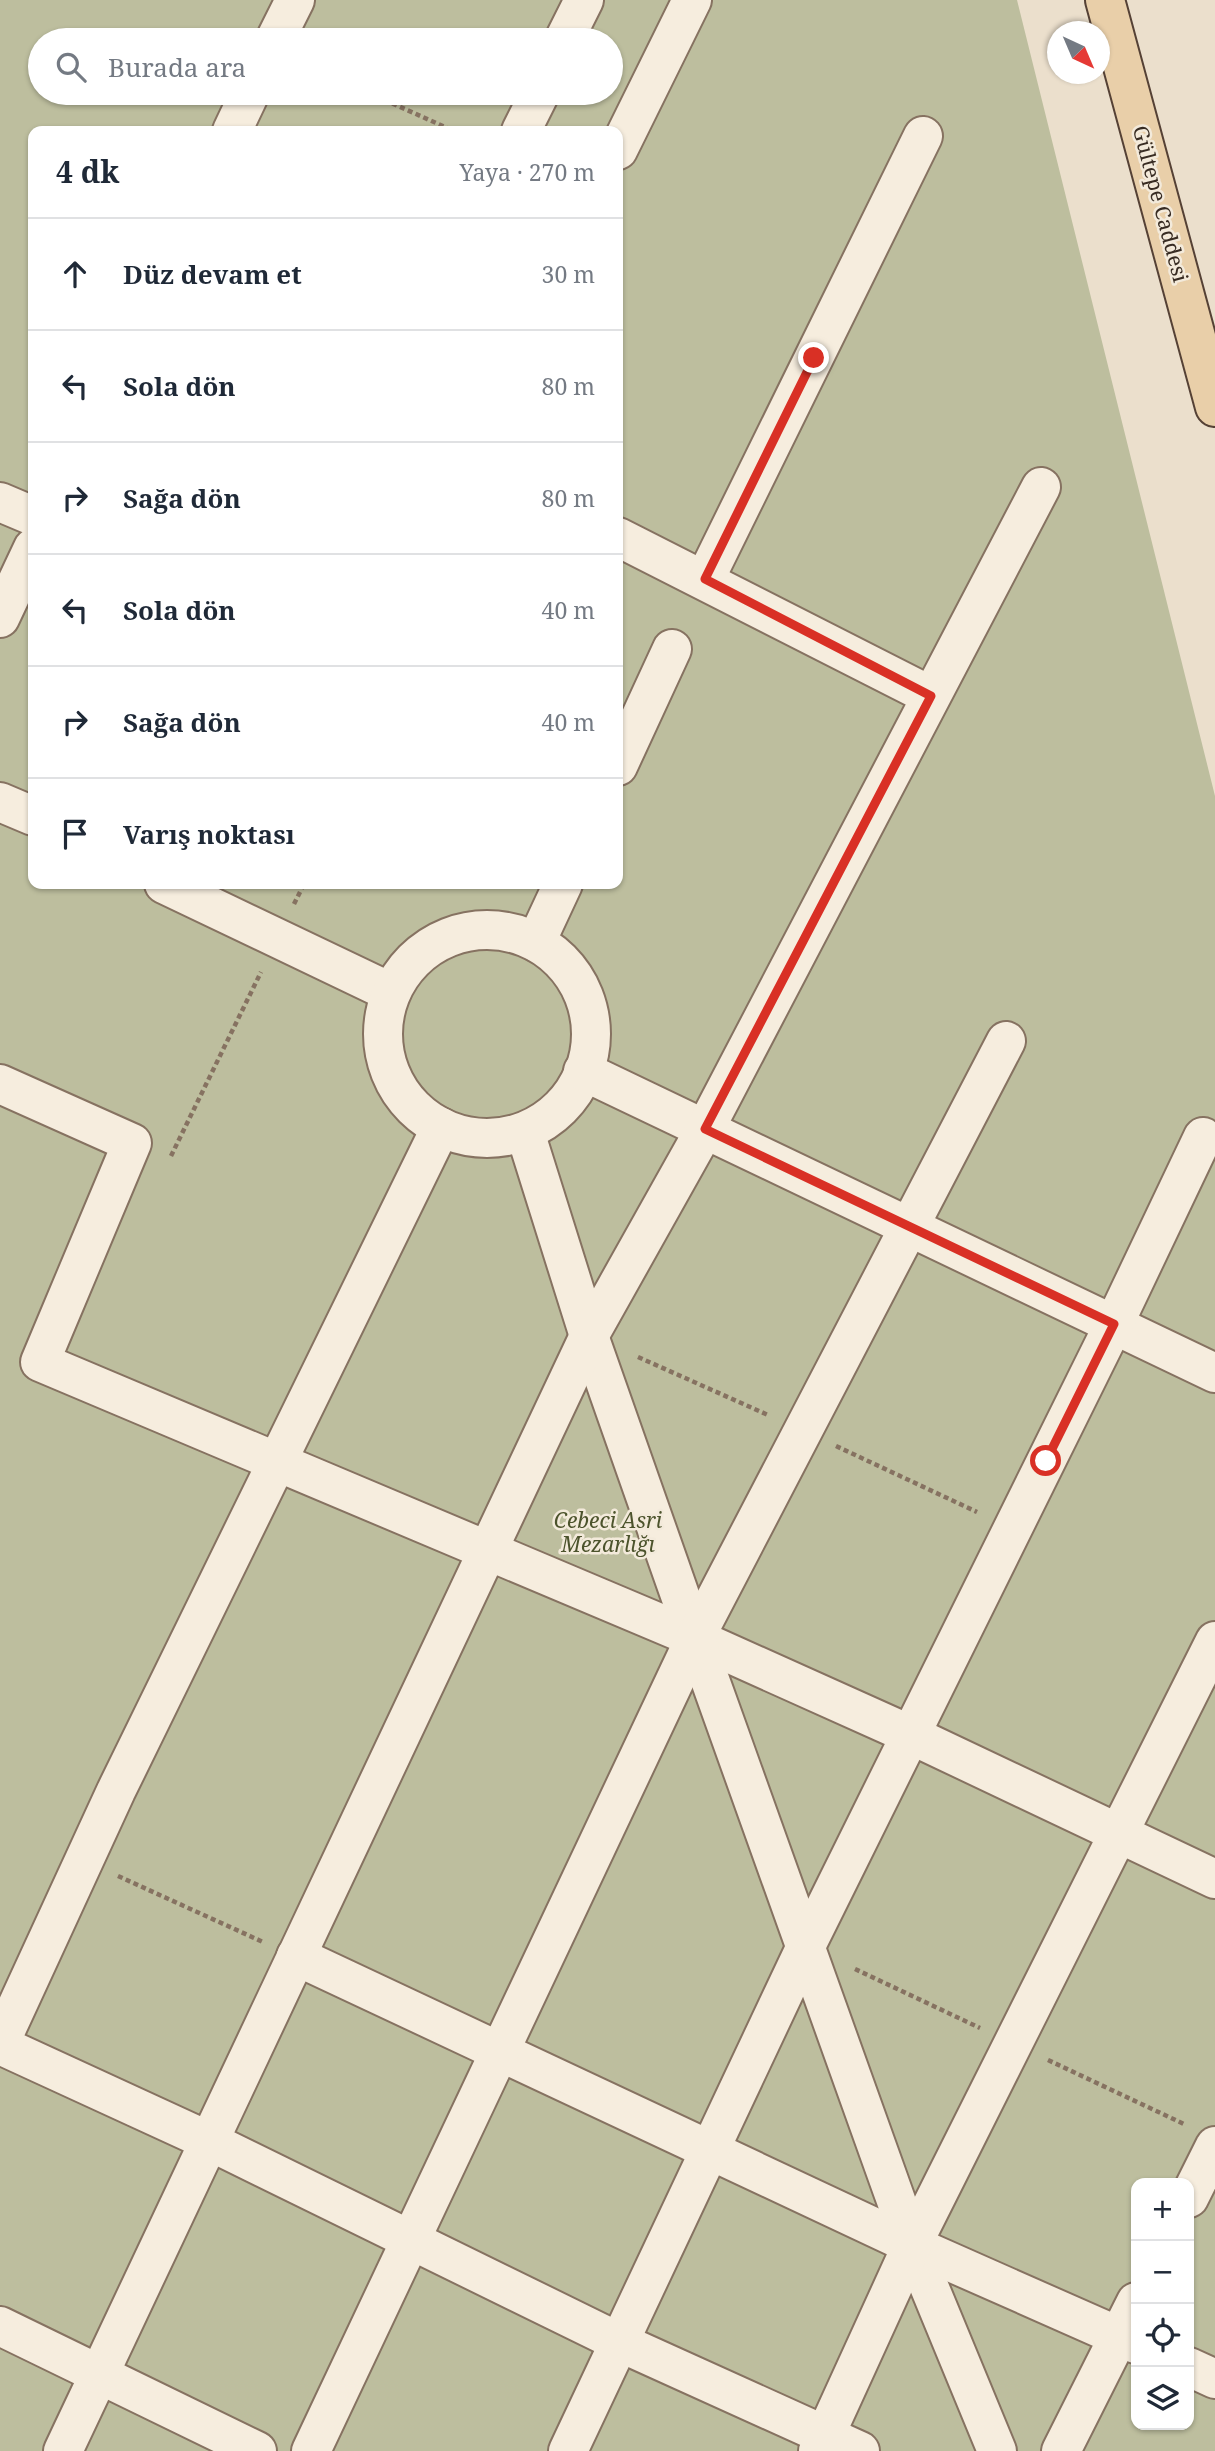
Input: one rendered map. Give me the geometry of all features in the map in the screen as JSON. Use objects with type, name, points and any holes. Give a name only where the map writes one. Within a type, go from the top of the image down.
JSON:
[{"type":"main road","name":"Gültepe Caddesi","points":[[1105,0],[1215,407]]},
{"type":"lane","points":[[281,28],[295,0]]},
{"type":"lane","points":[[571,28],[584,0]]},
{"type":"lane","points":[[623,140],[691,0]]},
{"type":"lane","points":[[234,126],[244,105]]},
{"type":"lane","points":[[524,126],[534,105]]},
{"type":"lane","points":[[705,579],[923,136]]},
{"type":"lane","points":[[63,2451],[589,1336],[705,1129],[1041,487]]},
{"type":"lane","points":[[0,502],[28,514]]},
{"type":"lane","points":[[623,539],[931,696]]},
{"type":"lane","points":[[0,618],[28,559]]},
{"type":"lane","points":[[623,755],[672,649]]},
{"type":"lane","points":[[0,802],[28,815]]},
{"type":"lane","points":[[174,889],[390,992]]},
{"type":"lane","points":[[536,942],[561,889]]},
{"type":"lane","points":[[482,930],[504,930],[536,942],[563,962],[582,990],[591,1023],[589,1056],[577,1088],[555,1114],[525,1132],[491,1139],[456,1135],[424,1119],[400,1094],[385,1062],[382,1027],[390,992],[410,962],[438,942],[482,930]]},
{"type":"lane","points":[[311,2451],[695,1637],[1006,1041]]},
{"type":"lane","points":[[583,1071],[911,1225],[1215,1373]]},
{"type":"lane","points":[[0,1084],[132,1143],[40,1362],[695,1637],[1119,1832],[1215,1880]]},
{"type":"lane","points":[[441,1127],[83,1861],[0,2044],[211,2142],[821,2443],[860,2451]]},
{"type":"lane","points":[[525,1132],[589,1336],[912,2245],[997,2451]]},
{"type":"lane","points":[[568,2451],[806,1946],[1114,1324],[1203,1136]]},
{"type":"lane","points":[[821,2443],[912,2245],[1215,1641]]},
{"type":"lane","points":[[296,1956],[711,2148],[912,2245],[1127,2340]]},
{"type":"lane","points":[[1194,2188],[1215,2146]]},
{"type":"lane","points":[[1061,2451],[1127,2340],[1136,2304]]},
{"type":"lane","points":[[0,2326],[257,2451]]},
{"type":"lane","points":[[1194,2369],[1215,2379]]},
{"type":"path","points":[[396,105],[442,126]]},
{"type":"path","points":[[167,1164],[302,889]]},
{"type":"path","points":[[83,1861],[296,1956]]},
{"type":"green space","name":"Cebeci Asri Mezarlığı","points":[[0,0],[1017,0],[1215,796],[1215,2451],[0,2451]]},
{"type":"route","points":[[814,358],[705,579],[931,696],[705,1129],[1114,1324],[1046,1461]]}]
